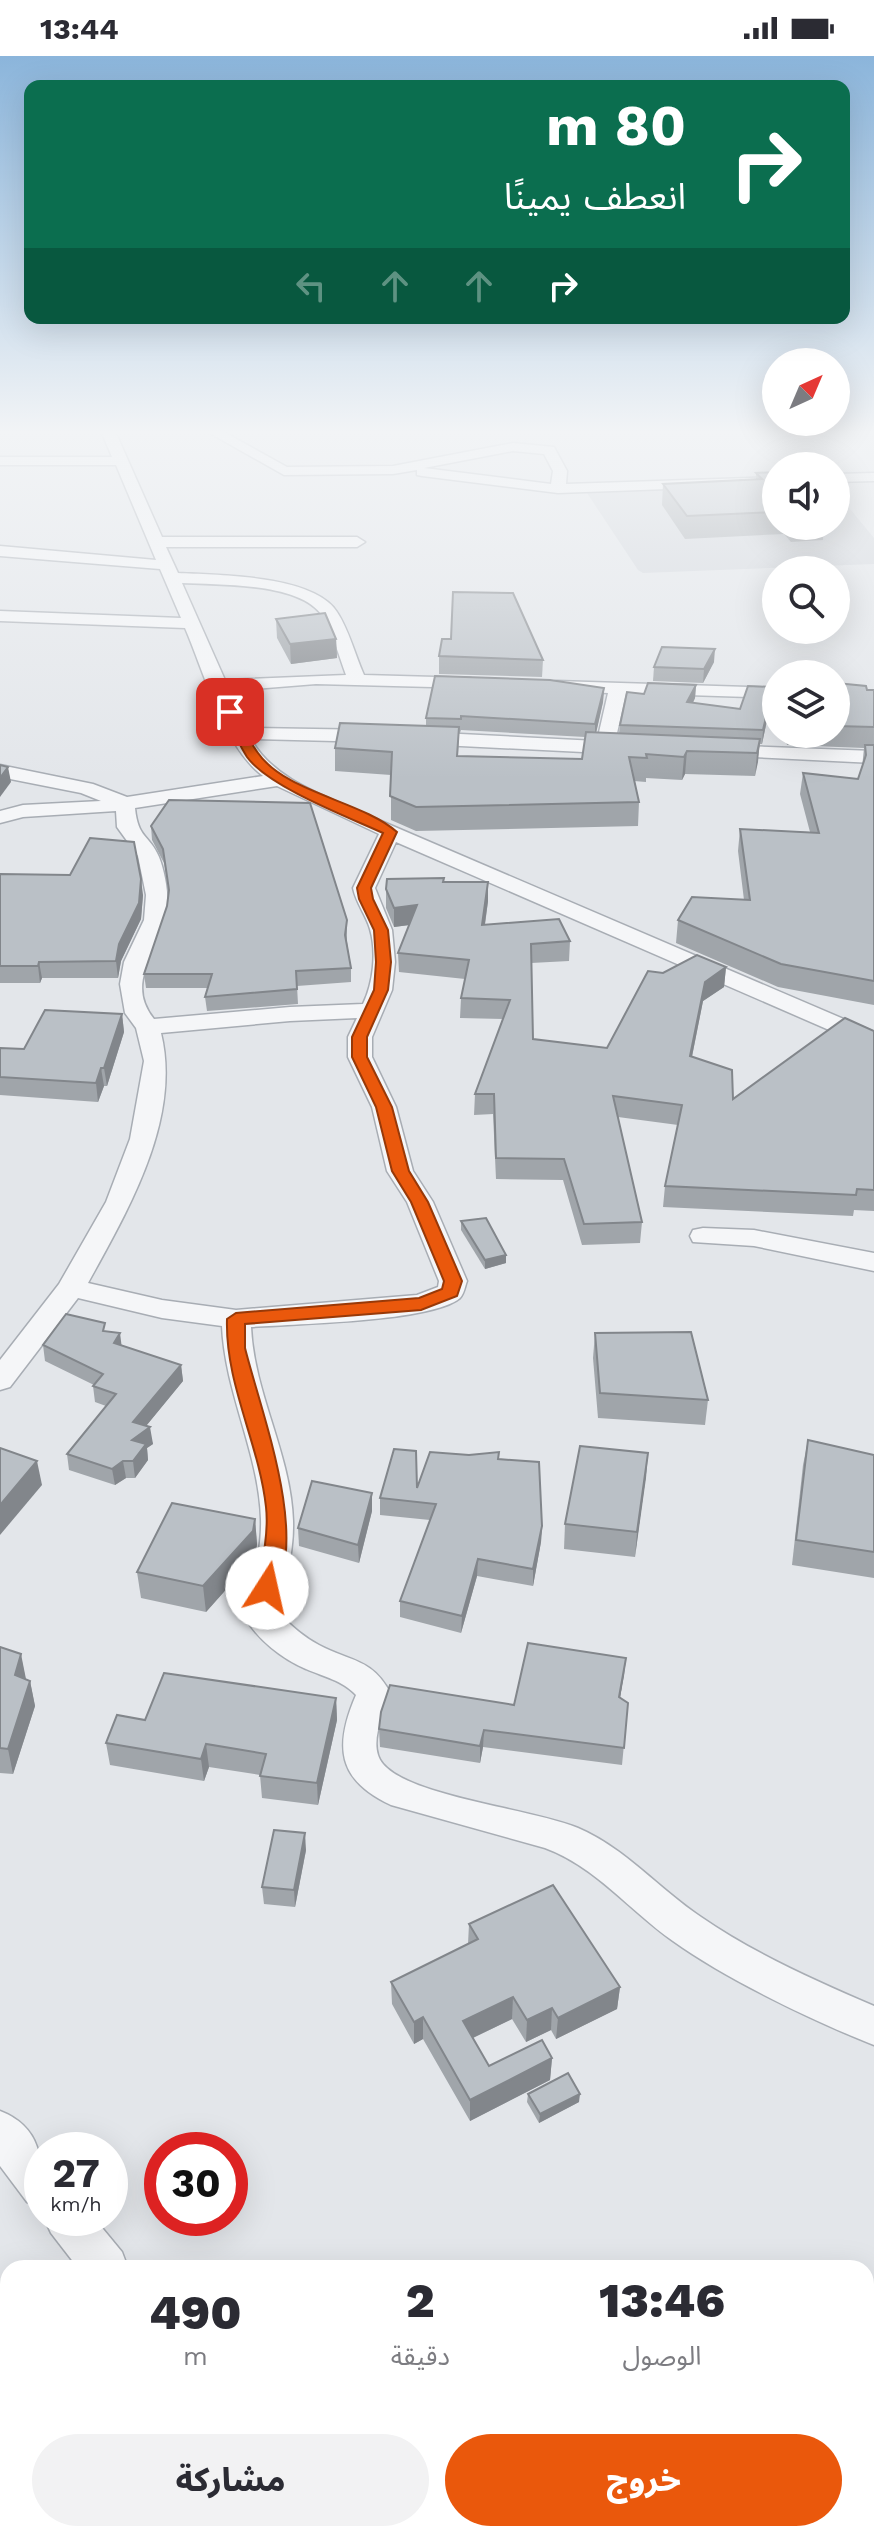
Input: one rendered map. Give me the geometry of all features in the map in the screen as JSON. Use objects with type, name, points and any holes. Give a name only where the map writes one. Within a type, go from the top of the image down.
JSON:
[{"type":"street","points":[[158,547],[176,574],[193,623],[240,733],[253,756],[283,779],[390,832],[874,1041]]},
{"type":"street","points":[[176,574],[213,547]]},
{"type":"street","points":[[0,551],[264,585],[298,594],[329,612],[357,679]]},
{"type":"street","points":[[0,616],[193,623]]},
{"type":"street","points":[[220,686],[357,679],[494,684]]},
{"type":"street","points":[[539,685],[762,693]]},
{"type":"street","points":[[605,747],[618,688]]},
{"type":"street","points":[[240,733],[636,748]]},
{"type":"street","points":[[699,751],[874,757]]},
{"type":"street","points":[[0,771],[86,788],[125,803]]},
{"type":"street","points":[[0,817],[23,811],[125,803],[283,779]]},
{"type":"street","points":[[0,1380],[71,1288],[119,1202],[143,1139],[156,1061],[148,1027],[137,1013],[131,984],[135,962],[155,920],[157,895],[148,856],[127,827],[125,803]]},
{"type":"street","points":[[71,1288],[162,1309],[236,1319],[421,1304],[450,1292],[453,1281],[420,1202],[400,1171],[384,1107],[360,1057],[360,1037],[381,990],[384,962],[381,930],[364,888],[390,832]]},
{"type":"street","points":[[148,1027],[276,1015],[372,1011]]},
{"type":"street","points":[[703,1236],[754,1238],[874,1262]]},
{"type":"street","points":[[236,1319],[235,1348],[277,1508],[273,1559],[261,1616],[289,1644],[316,1659],[356,1671],[366,1680],[374,1694],[359,1727],[359,1752],[371,1776],[418,1801],[507,1820],[565,1839],[591,1853],[683,1927],[794,1991],[874,2026]]},
{"type":"street","points":[[0,2131],[24,2163]]},
{"type":"street","points":[[80,2236],[100,2260]]},
{"type":"shaded area","points":[[623,547],[874,547],[874,564],[850,565],[850,556],[762,556],[762,568],[643,573]]},
{"type":"building","points":[[453,592],[513,593],[543,660],[439,656],[442,639],[451,639]]},
{"type":"building","points":[[325,613],[336,639],[290,644],[276,619]]},
{"type":"building","points":[[662,647],[715,649],[704,669],[654,667]]},
{"type":"building","points":[[435,676],[550,680],[604,688],[595,724],[461,716],[461,719],[426,718]]},
{"type":"building","points":[[648,683],[696,685],[687,702],[740,709],[748,686],[762,687],[762,730],[620,725],[627,692],[644,694]]},
{"type":"building","points":[[850,684],[874,690],[874,727],[850,726]]},
{"type":"building","points":[[340,723],[459,727],[457,756],[582,759],[586,732],[760,739],[757,753],[687,751],[684,757],[646,754],[647,758],[629,757],[639,802],[416,807],[390,796],[392,752],[335,748]]},
{"type":"building","points":[[865,745],[874,745],[874,981],[781,964],[678,920],[692,897],[750,900],[740,829],[819,833],[803,773],[858,779],[866,755]]},
{"type":"building","points":[[0,765],[8,767],[0,778]]},
{"type":"building","points":[[169,800],[310,803],[347,920],[345,935],[351,968],[296,971],[297,989],[205,997],[212,974],[144,974],[167,906],[169,890],[163,849],[151,826]]},
{"type":"building","points":[[90,838],[134,842],[141,879],[139,903],[119,944],[116,961],[0,966],[0,874],[70,875]]},
{"type":"building","points":[[444,878],[443,882],[488,882],[482,925],[559,919],[570,941],[531,944],[533,1039],[607,1048],[648,971],[663,973],[697,955],[726,967],[705,982],[690,1056],[732,1070],[733,1099],[845,1018],[874,1031],[874,1190],[857,1189],[856,1195],[665,1186],[682,1105],[613,1096],[642,1222],[584,1224],[564,1159],[496,1158],[494,1094],[475,1094],[510,1000],[461,998],[469,960],[398,953],[417,905],[394,908],[386,889],[387,879]]},
{"type":"building","points":[[45,1010],[122,1014],[96,1083],[0,1077],[0,1048],[24,1049]]},
{"type":"building","points":[[486,1218],[506,1255],[485,1260],[461,1221]]},
{"type":"building","points":[[66,1314],[105,1323],[103,1331],[120,1333],[114,1343],[181,1365],[133,1422],[150,1427],[132,1440],[146,1444],[133,1461],[123,1461],[112,1469],[67,1454],[116,1394],[93,1386],[103,1374],[43,1345]]},
{"type":"building","points":[[691,1332],[708,1400],[600,1393],[595,1333]]},
{"type":"building","points":[[808,1440],[874,1455],[874,1552],[796,1540]]},
{"type":"building","points":[[580,1446],[648,1453],[637,1532],[565,1524]]},
{"type":"building","points":[[0,1448],[37,1461],[0,1505]]},
{"type":"building","points":[[394,1449],[416,1451],[417,1488],[430,1452],[469,1455],[499,1452],[498,1459],[539,1462],[542,1526],[533,1569],[478,1559],[462,1616],[400,1601],[436,1504],[380,1498]]},
{"type":"building","points":[[312,1481],[372,1493],[358,1545],[298,1528]]},
{"type":"building","points":[[172,1503],[255,1519],[253,1531],[203,1586],[137,1572]]},
{"type":"building","points":[[528,1643],[626,1658],[619,1697],[628,1703],[624,1748],[484,1730],[480,1746],[379,1729],[390,1685],[514,1705]]},
{"type":"building","points":[[0,1647],[21,1654],[15,1675],[30,1681],[8,1749],[0,1748]]},
{"type":"building","points":[[164,1673],[336,1698],[317,1783],[260,1776],[266,1754],[206,1744],[201,1759],[106,1743],[117,1715],[145,1720]]},
{"type":"building","points":[[274,1830],[305,1833],[294,1890],[262,1887]]},
{"type":"building","points":[[553,1885],[620,1987],[558,2018],[552,2008],[527,2020],[513,1997],[463,2021],[489,2066],[542,2040],[552,2058],[470,2100],[423,2017],[414,2022],[391,1982],[478,1939],[469,1924]]},
{"type":"building","points":[[568,2073],[580,2094],[540,2114],[528,2094]]},
{"type":"route","points":[[230,712],[245,744],[266,768],[296,787],[390,832],[364,888],[381,930],[384,962],[381,990],[360,1037],[360,1057],[384,1107],[400,1171],[420,1202],[453,1281],[450,1292],[421,1304],[236,1319],[235,1348],[277,1508],[267,1588]]}]
